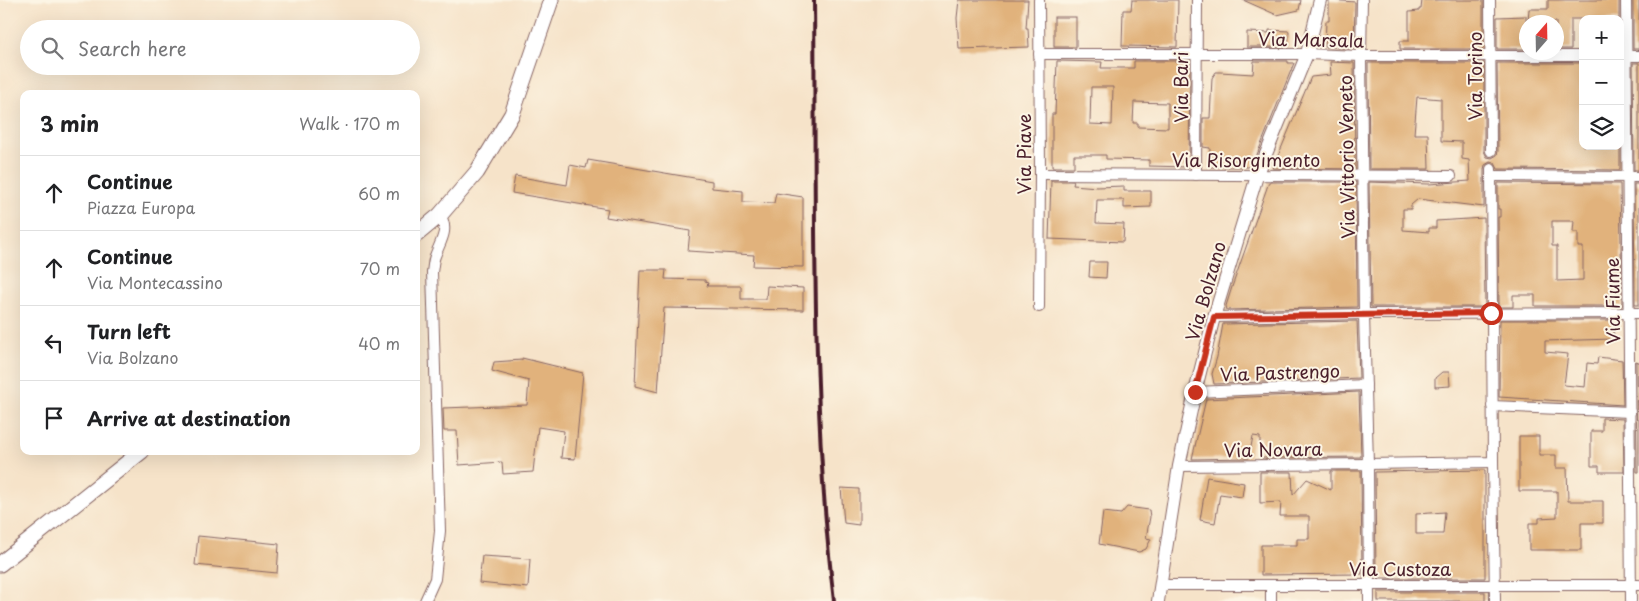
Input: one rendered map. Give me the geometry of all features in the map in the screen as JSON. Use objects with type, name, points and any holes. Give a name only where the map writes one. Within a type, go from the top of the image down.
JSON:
[{"type":"main road","points":[[420,232],[440,216],[477,172],[512,114],[550,0]]},
{"type":"main road","points":[[0,564],[137,455]]},
{"type":"street","name":"Via Piave","points":[[1038,0],[1039,307]]},
{"type":"street","name":"Via Bari","points":[[1196,175],[1197,0]]},
{"type":"street","name":"Via Bolzano","points":[[1158,601],[1179,466],[1214,317],[1257,176],[1307,54],[1320,0]]},
{"type":"street","name":"Via Vittorio Veneto","points":[[1362,0],[1362,176],[1368,464]]},
{"type":"street","name":"Via Torino","points":[[1490,0],[1491,151]]},
{"type":"street","name":"Via Fiume","points":[[1624,37],[1626,0]]},
{"type":"street","name":"Via Marsala","points":[[1039,54],[1579,56]]},
{"type":"street","points":[[1624,56],[1639,56]]},
{"type":"street","name":"Via Fiume","points":[[1623,60],[1630,412],[1635,454],[1635,585],[1631,601]]},
{"type":"street","points":[[1494,601],[1491,172],[1639,177]]},
{"type":"street","name":"Via Risorgimento","points":[[1040,174],[1451,176]]},
{"type":"street","points":[[425,601],[435,578],[440,531],[432,272],[434,258],[446,226],[440,216]]},
{"type":"street","points":[[1214,317],[1364,314],[1639,313]]},
{"type":"street","name":"Via Pastrengo","points":[[1195,392],[1366,386]]},
{"type":"street","points":[[1492,406],[1630,412]]},
{"type":"street","name":"Via Novara","points":[[1179,466],[1493,462]]},
{"type":"street","points":[[1368,464],[1369,601]]},
{"type":"street","name":"Via Custoza","points":[[1161,585],[1635,585]]},
{"type":"street","points":[[1271,586],[1271,601]]},
{"type":"building","points":[[959,0],[1028,0],[1026,28],[1028,28],[1029,47],[959,49],[957,18]]},
{"type":"building","points":[[1132,0],[1178,0],[1177,47],[1122,46],[1123,10],[1131,10]]},
{"type":"building","points":[[1243,0],[1301,0],[1299,10],[1277,15]]},
{"type":"building","points":[[1329,0],[1355,2],[1354,49],[1325,47],[1326,21],[1329,21]]},
{"type":"building","points":[[1422,0],[1483,0],[1483,49],[1400,49],[1400,41],[1409,41],[1409,12],[1419,11]]},
{"type":"building","points":[[1548,0],[1619,0],[1619,15],[1579,15],[1579,19],[1571,19],[1571,49],[1564,49],[1564,15],[1529,15],[1529,9],[1548,9]]},
{"type":"building","points":[[1633,0],[1639,0],[1639,49],[1633,49]]},
{"type":"building","points":[[1519,16],[1519,49],[1497,49],[1497,17]]},
{"type":"building","points":[[1054,17],[1076,17],[1076,47],[1054,47]]},
{"type":"building","points":[[1269,30],[1289,31],[1288,47],[1247,47],[1247,32],[1269,33]]},
{"type":"building","points":[[1057,61],[1102,62],[1101,68],[1134,68],[1134,61],[1177,61],[1190,63],[1189,167],[1149,166],[1149,160],[1106,159],[1106,155],[1074,155],[1074,167],[1052,167],[1052,114],[1055,114]],"holes":[[[1091,87],[1113,87],[1112,125],[1090,124]],[[1134,102],[1168,103],[1168,128],[1138,127],[1138,123],[1133,123]]]},
{"type":"building","points":[[1254,61],[1288,61],[1288,63],[1294,63],[1252,167],[1209,167],[1210,148],[1203,147],[1203,118],[1210,118],[1212,78],[1216,72],[1253,74]]},
{"type":"building","points":[[1330,62],[1354,63],[1355,169],[1273,168],[1311,77],[1331,75]]},
{"type":"building","points":[[1368,63],[1484,63],[1484,151],[1487,157],[1492,158],[1497,155],[1498,151],[1497,63],[1579,63],[1579,150],[1620,150],[1620,170],[1498,169],[1495,163],[1490,162],[1485,165],[1484,169],[1484,207],[1418,199],[1411,205],[1411,209],[1403,209],[1403,230],[1429,232],[1429,228],[1436,228],[1436,221],[1484,218],[1485,307],[1371,307],[1369,182],[1429,184],[1470,181],[1469,160],[1462,159],[1462,142],[1441,141],[1441,99],[1417,97],[1414,134],[1428,134],[1429,169],[1369,169]]},
{"type":"building","points":[[1633,63],[1639,63],[1639,170],[1634,170]]},
{"type":"building","points":[[588,160],[712,181],[712,188],[743,191],[743,202],[774,203],[776,193],[803,197],[803,267],[753,266],[754,255],[688,251],[690,231],[606,217],[608,209],[512,193],[515,176],[567,185],[570,165],[586,168]]},
{"type":"building","points":[[1051,181],[1074,181],[1073,185],[1097,187],[1124,186],[1124,191],[1151,191],[1151,207],[1124,208],[1124,200],[1097,200],[1096,223],[1124,224],[1123,242],[1049,239]]},
{"type":"building","points":[[1269,182],[1356,182],[1357,307],[1227,310],[1226,306],[1232,287]]},
{"type":"building","points":[[1498,183],[1620,184],[1622,306],[1535,306],[1535,295],[1513,295],[1513,307],[1499,307],[1498,217],[1500,217],[1500,209],[1498,209]],"holes":[[[1552,221],[1574,221],[1573,232],[1578,232],[1578,247],[1583,247],[1583,280],[1557,281],[1557,246],[1552,246]]]},
{"type":"building","points":[[1634,184],[1639,184],[1639,305],[1635,305]]},
{"type":"building","points":[[1090,262],[1107,262],[1106,278],[1089,277]]},
{"type":"building","points":[[640,270],[666,270],[665,279],[705,280],[708,283],[707,286],[741,286],[741,299],[766,299],[767,286],[803,288],[803,310],[664,308],[658,392],[635,386]]},
{"type":"building","points":[[1500,320],[1611,320],[1614,339],[1545,341],[1545,352],[1568,354],[1564,385],[1585,387],[1587,363],[1597,364],[1598,357],[1622,360],[1623,405],[1499,397]]},
{"type":"building","points":[[1357,321],[1359,378],[1214,384],[1212,374],[1223,324]]},
{"type":"building","points":[[522,358],[583,373],[575,459],[561,458],[564,431],[538,427],[533,472],[503,474],[502,462],[459,465],[457,431],[444,431],[443,408],[527,405],[529,381],[492,371],[494,362],[522,360]]},
{"type":"building","points":[[1636,361],[1639,362],[1639,472],[1637,472]]},
{"type":"building","points":[[1442,372],[1449,372],[1450,386],[1435,387],[1435,378]]},
{"type":"building","points":[[1359,392],[1361,457],[1260,458],[1260,437],[1253,436],[1249,458],[1192,459],[1206,399]]},
{"type":"building","points":[[1602,418],[1623,419],[1624,472],[1599,472],[1599,466],[1591,466],[1591,431],[1602,431]]},
{"type":"building","points":[[1519,436],[1539,436],[1539,455],[1556,455],[1556,468],[1567,468],[1568,501],[1603,501],[1603,523],[1581,523],[1581,550],[1529,550],[1529,523],[1539,523],[1539,518],[1557,517],[1557,491],[1519,491]]},
{"type":"building","points":[[1485,470],[1485,578],[1378,578],[1376,574],[1375,472]],"holes":[[[1445,512],[1443,534],[1416,534],[1416,514]]]},
{"type":"building","points":[[1331,471],[1361,471],[1362,574],[1261,575],[1261,545],[1297,545],[1297,539],[1309,539],[1309,516],[1280,516],[1281,502],[1260,503],[1260,472],[1292,472],[1293,495],[1307,479],[1331,490]]},
{"type":"building","points":[[1207,477],[1244,483],[1242,497],[1220,494],[1215,523],[1200,520]]},
{"type":"building","points":[[841,488],[859,489],[859,525],[844,523]]},
{"type":"building","points":[[1127,507],[1149,510],[1150,517],[1146,538],[1151,539],[1146,549],[1139,552],[1099,544],[1103,512],[1121,514]]},
{"type":"building","points":[[198,536],[279,544],[277,573],[195,565]]},
{"type":"building","points":[[482,556],[530,559],[528,588],[479,583]]},
{"type":"building","points":[[1378,592],[1485,592],[1485,601],[1378,601]]},
{"type":"railway","points":[[814,0],[818,376],[826,526],[834,601]]},
{"type":"route","points":[[1195,392],[1214,317],[1491,313]]}]
